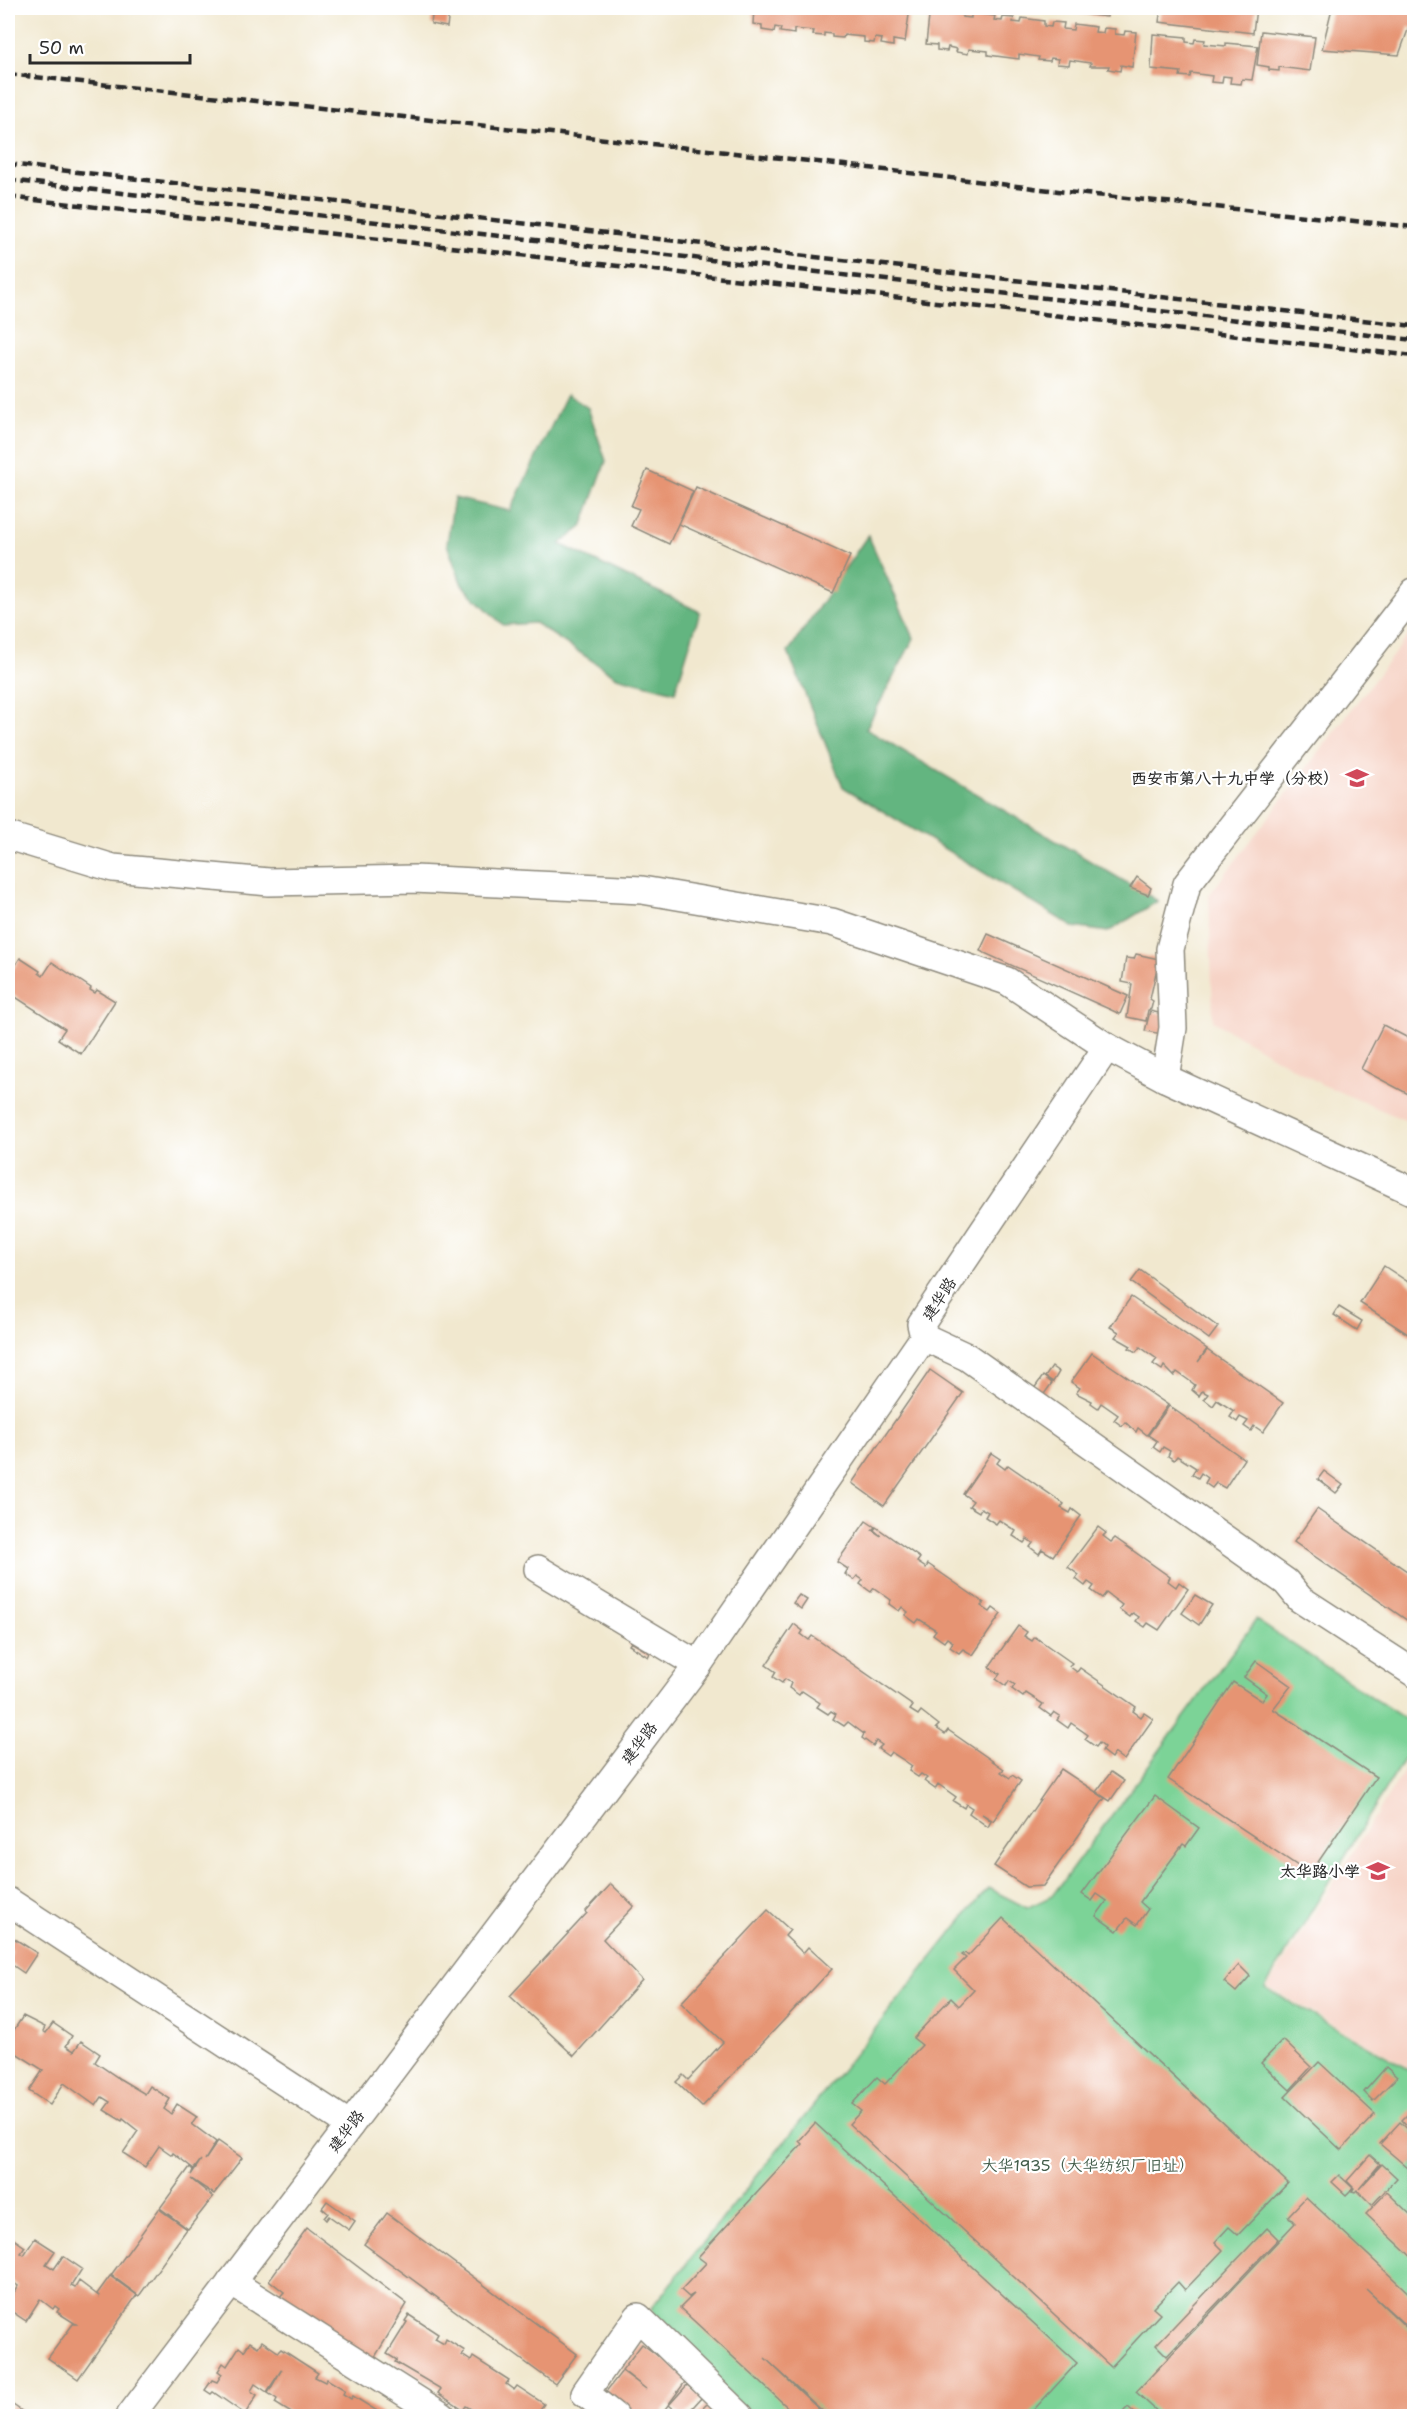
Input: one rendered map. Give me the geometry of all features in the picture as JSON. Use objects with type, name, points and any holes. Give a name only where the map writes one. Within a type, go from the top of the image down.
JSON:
[{"type":"street","points":[[1165,1078],[1173,1028],[1170,949],[1187,884],[1414,592]]},
{"type":"street","points":[[8,836],[113,868],[269,882],[414,879],[642,890],[832,922],[1007,981],[1107,1047],[1165,1078],[1414,1192]]},
{"type":"street","name":"建华路","points":[[130,2416],[698,1665],[924,1337],[921,1324],[1107,1047]]},
{"type":"street","points":[[924,1337],[967,1358],[1286,1582],[1300,1599],[1414,1673]]},
{"type":"street","points":[[538,1569],[698,1665]]},
{"type":"street","points":[[8,1901],[350,2125]]},
{"type":"street","points":[[231,2282],[442,2416]]},
{"type":"street","points":[[614,2416],[585,2393],[638,2316],[740,2416]]},
{"type":"shaded area","name":"西安市第八十九中学（分校）","points":[[1414,628],[1414,1124],[1321,1084],[1213,1021],[1209,895]]},
{"type":"shaded area","name":"太华路小学","points":[[1414,1755],[1414,2070],[1268,1987]]},
{"type":"green space","points":[[567,394],[588,408],[606,461],[582,527],[560,544],[700,612],[675,692],[617,677],[535,623],[503,625],[462,585],[447,544],[454,498],[510,511]]},
{"type":"green space","points":[[868,535],[914,638],[866,729],[1158,901],[1108,932],[1073,927],[843,787],[788,652]]},
{"type":"green space","name":"大华1935（大华纺织厂旧址）","points":[[1256,1620],[1414,1725],[1414,1742],[1265,1988],[1414,2072],[1414,2416],[746,2416],[663,2336],[651,2308],[988,1888],[1027,1908],[1052,1896]]},
{"type":"building","points":[[754,8],[889,8],[898,10],[898,8],[910,8],[905,42],[893,40],[893,46],[881,44],[882,39],[875,38],[874,43],[864,42],[864,37],[844,35],[843,38],[832,37],[832,34],[824,33],[824,36],[813,35],[814,31],[794,29],[794,34],[780,32],[781,28],[775,27],[774,32],[762,30],[762,25],[753,24]]},
{"type":"building","points":[[930,8],[942,10],[941,14],[950,15],[950,10],[963,12],[962,17],[971,18],[971,13],[995,16],[994,20],[1002,21],[1003,17],[1014,18],[1013,22],[1021,23],[1022,18],[1044,21],[1044,26],[1051,27],[1052,22],[1064,23],[1063,29],[1073,30],[1074,24],[1096,27],[1095,32],[1103,33],[1104,28],[1115,29],[1115,34],[1124,35],[1125,31],[1136,32],[1132,67],[1121,65],[1120,71],[1108,69],[1109,66],[1090,66],[1091,63],[1070,60],[1069,65],[1057,64],[1058,59],[1038,60],[1039,57],[1019,54],[1019,59],[988,55],[988,51],[969,49],[968,54],[956,52],[957,49],[948,47],[947,51],[937,50],[937,45],[926,44]]},
{"type":"building","points":[[1031,8],[1108,8],[1107,17]]},
{"type":"building","points":[[1161,8],[1256,8],[1253,33],[1159,22]]},
{"type":"building","points":[[1332,8],[1414,8],[1414,29],[1409,27],[1399,55],[1322,49]]},
{"type":"building","points":[[433,9],[449,12],[447,27],[431,24]]},
{"type":"building","points":[[1261,31],[1315,37],[1310,71],[1279,67],[1279,71],[1269,70],[1269,67],[1257,65]]},
{"type":"building","points":[[1153,34],[1186,37],[1186,42],[1194,43],[1195,39],[1205,40],[1204,44],[1226,46],[1226,43],[1258,46],[1252,80],[1242,79],[1241,84],[1230,83],[1231,77],[1223,76],[1222,83],[1211,82],[1212,76],[1191,73],[1190,77],[1180,76],[1181,72],[1151,69]]},
{"type":"building","points":[[647,470],[693,491],[669,544],[631,526],[639,509],[631,506]]},
{"type":"building","points":[[696,487],[850,556],[833,593],[679,524]]},
{"type":"building","points":[[1137,877],[1151,888],[1148,895],[1130,888]]},
{"type":"building","points":[[988,934],[1128,996],[1120,1014],[980,951]]},
{"type":"building","points":[[1136,954],[1159,959],[1150,999],[1153,1001],[1146,1021],[1127,1017],[1132,984],[1122,982],[1126,958],[1134,959]]},
{"type":"building","points":[[20,958],[40,971],[39,973],[43,976],[52,962],[91,988],[90,990],[95,993],[97,990],[115,1001],[81,1054],[58,1039],[65,1029],[8,994],[8,977]]},
{"type":"building","points":[[1150,1011],[1172,1016],[1168,1035],[1145,1031]]},
{"type":"building","points":[[1383,1025],[1414,1041],[1414,1097],[1361,1069]]},
{"type":"building","points":[[1384,1266],[1414,1286],[1414,1338],[1360,1303]]},
{"type":"building","points":[[1140,1270],[1218,1327],[1209,1339],[1131,1282]]},
{"type":"building","points":[[1131,1297],[1207,1349],[1198,1362],[1207,1350],[1283,1403],[1263,1432],[1254,1426],[1251,1431],[1244,1426],[1248,1421],[1240,1417],[1237,1422],[1230,1417],[1234,1411],[1217,1400],[1213,1406],[1204,1399],[1208,1394],[1202,1391],[1199,1396],[1192,1390],[1195,1385],[1187,1379],[1177,1372],[1174,1376],[1164,1366],[1162,1370],[1153,1364],[1157,1359],[1140,1347],[1136,1352],[1129,1348],[1131,1346],[1115,1337],[1119,1332],[1110,1327]]},
{"type":"building","points":[[1339,1307],[1362,1321],[1357,1330],[1334,1315]]},
{"type":"building","points":[[1092,1353],[1168,1405],[1147,1435],[1138,1428],[1136,1432],[1125,1422],[1122,1426],[1114,1420],[1118,1415],[1101,1403],[1098,1408],[1091,1403],[1092,1401],[1076,1393],[1080,1388],[1071,1382]]},
{"type":"building","points":[[1052,1367],[1059,1372],[1053,1382],[1045,1377]]},
{"type":"building","points":[[930,1370],[963,1393],[884,1506],[852,1483]]},
{"type":"building","points":[[1043,1376],[1052,1383],[1042,1397],[1033,1390]]},
{"type":"building","points":[[1169,1406],[1244,1459],[1225,1488],[1216,1483],[1212,1488],[1205,1483],[1208,1478],[1201,1473],[1198,1478],[1192,1474],[1196,1468],[1177,1456],[1174,1460],[1168,1456],[1170,1451],[1163,1447],[1160,1452],[1153,1447],[1157,1441],[1148,1435]]},
{"type":"building","points":[[991,1453],[1000,1459],[997,1463],[1005,1469],[1008,1465],[1064,1504],[1061,1508],[1070,1513],[1072,1509],[1081,1516],[1053,1556],[1042,1549],[1039,1554],[1030,1547],[1033,1543],[1027,1539],[1024,1543],[1013,1536],[1016,1531],[999,1520],[996,1524],[985,1517],[988,1512],[981,1508],[979,1512],[969,1506],[973,1501],[963,1494]]},
{"type":"building","points":[[1324,1471],[1343,1485],[1336,1493],[1318,1479]]},
{"type":"building","points":[[1317,1509],[1414,1576],[1414,1625],[1294,1542]]},
{"type":"building","points":[[866,1521],[875,1527],[872,1530],[881,1536],[874,1530],[876,1527],[920,1558],[917,1562],[926,1568],[928,1564],[984,1603],[981,1606],[990,1612],[993,1608],[1001,1614],[973,1655],[963,1649],[959,1653],[950,1647],[953,1642],[947,1638],[944,1642],[933,1634],[936,1630],[919,1619],[916,1623],[905,1615],[908,1612],[902,1607],[899,1611],[889,1604],[891,1600],[874,1588],[871,1592],[860,1584],[863,1580],[857,1576],[854,1580],[845,1574],[848,1569],[837,1562]]},
{"type":"building","points":[[1098,1527],[1106,1533],[1103,1536],[1111,1542],[1115,1538],[1170,1577],[1168,1581],[1176,1587],[1179,1582],[1188,1589],[1159,1630],[1148,1623],[1145,1627],[1136,1621],[1139,1617],[1133,1613],[1130,1617],[1119,1609],[1122,1605],[1106,1593],[1102,1598],[1091,1590],[1094,1586],[1088,1582],[1085,1586],[1076,1579],[1079,1575],[1068,1567]]},
{"type":"building","points":[[799,1595],[807,1600],[801,1609],[793,1603]]},
{"type":"building","points":[[1195,1595],[1212,1605],[1199,1625],[1182,1613]]},
{"type":"building","points":[[794,1624],[809,1640],[812,1636],[913,1706],[910,1710],[918,1715],[921,1711],[939,1725],[936,1728],[945,1734],[948,1730],[1004,1769],[1001,1772],[1021,1781],[993,1821],[982,1814],[991,1821],[988,1827],[969,1813],[972,1808],[966,1804],[964,1808],[953,1801],[956,1797],[938,1784],[935,1789],[924,1781],[927,1778],[921,1774],[918,1777],[909,1771],[912,1766],[891,1752],[888,1756],[878,1749],[882,1745],[876,1741],[873,1746],[862,1738],[864,1734],[848,1722],[844,1726],[833,1719],[836,1714],[831,1711],[828,1714],[817,1707],[820,1703],[802,1691],[799,1695],[789,1688],[791,1683],[785,1679],[782,1683],[773,1677],[776,1672],[766,1665]]},
{"type":"building","points":[[1018,1626],[1027,1632],[1024,1636],[1032,1641],[1035,1637],[1072,1663],[1069,1666],[1077,1672],[1080,1668],[1136,1707],[1133,1711],[1141,1717],[1144,1713],[1153,1719],[1124,1760],[1114,1753],[1111,1758],[1102,1751],[1104,1747],[1099,1743],[1096,1747],[1085,1739],[1088,1735],[1071,1723],[1068,1728],[1057,1720],[1060,1716],[1054,1712],[1051,1716],[1040,1708],[1043,1704],[1026,1693],[1023,1697],[1012,1689],[1015,1685],[1009,1681],[1006,1686],[996,1679],[1000,1674],[989,1667]]},
{"type":"building","points":[[631,1642],[650,1653],[648,1657],[629,1645]]},
{"type":"building","points":[[1256,1661],[1291,1686],[1273,1709],[1376,1777],[1310,1874],[1168,1779],[1233,1682],[1262,1701],[1267,1694],[1244,1677]]},
{"type":"building","points":[[1061,1769],[1105,1798],[1043,1886],[1026,1887],[994,1866]]},
{"type":"building","points":[[1111,1772],[1124,1781],[1110,1801],[1096,1792]]},
{"type":"building","points":[[1155,1796],[1199,1828],[1186,1846],[1183,1844],[1140,1902],[1148,1909],[1137,1925],[1127,1918],[1117,1931],[1096,1916],[1107,1901],[1097,1894],[1092,1901],[1082,1894]]},
{"type":"building","points":[[611,1884],[634,1906],[603,1939],[642,1980],[574,2056],[510,1996]]},
{"type":"building","points":[[768,1910],[790,1930],[785,1936],[803,1953],[808,1947],[832,1969],[702,2107],[676,2082],[683,2075],[688,2080],[723,2042],[681,2003]]},
{"type":"building","points":[[1003,1918],[1288,2183],[1238,2235],[1229,2227],[1215,2242],[1223,2250],[1185,2290],[1178,2282],[1153,2308],[1160,2314],[1111,2367],[849,2124],[861,2111],[852,2104],[877,2077],[885,2084],[922,2045],[913,2038],[951,1998],[959,2006],[974,1990],[954,1970],[966,1958],[962,1955],[965,1953],[968,1956]]},
{"type":"building","points":[[12,1937],[37,1953],[24,1973],[8,1962],[12,1951],[8,1945]]},
{"type":"building","points":[[1239,1965],[1250,1976],[1236,1992],[1224,1982]]},
{"type":"building","points":[[23,2016],[45,2027],[43,2031],[46,2033],[53,2023],[72,2036],[66,2046],[74,2051],[81,2041],[100,2054],[95,2062],[120,2079],[145,2094],[150,2086],[170,2099],[164,2109],[171,2114],[177,2104],[197,2117],[192,2124],[216,2142],[205,2160],[218,2141],[242,2158],[214,2194],[191,2179],[213,2197],[188,2229],[160,2208],[190,2167],[193,2170],[191,2175],[201,2160],[194,2169],[173,2153],[172,2155],[159,2146],[145,2167],[123,2153],[138,2131],[123,2119],[122,2121],[104,2110],[110,2102],[102,2097],[96,2106],[64,2083],[50,2105],[29,2091],[43,2070],[8,2048],[13,2038],[10,2036]]},
{"type":"building","points":[[1283,2040],[1311,2067],[1290,2090],[1261,2063]]},
{"type":"building","points":[[1319,2062],[1375,2114],[1341,2150],[1285,2097]]},
{"type":"building","points":[[1386,2067],[1397,2077],[1373,2101],[1364,2092]]},
{"type":"building","points":[[1412,2110],[1414,2112],[1414,2133],[1402,2120]]},
{"type":"building","points":[[1400,2122],[1414,2135],[1414,2162],[1408,2168],[1380,2144]]},
{"type":"building","points":[[815,2123],[1077,2363],[1028,2416],[828,2416],[765,2358],[826,2416],[797,2416],[680,2308],[694,2294],[689,2297],[681,2290],[706,2263],[698,2257],[802,2144],[799,2141]]},
{"type":"building","points":[[1370,2155],[1380,2164],[1359,2189],[1382,2164],[1397,2178],[1372,2205],[1357,2190],[1352,2191],[1354,2188],[1347,2181]]},
{"type":"building","points":[[1339,2175],[1353,2188],[1346,2195],[1332,2182]]},
{"type":"building","points":[[1387,2192],[1414,2218],[1414,2259],[1366,2214]]},
{"type":"building","points":[[1306,2197],[1414,2298],[1414,2333],[1366,2289],[1414,2335],[1414,2416],[1162,2416],[1136,2392],[1295,2223],[1288,2216]]},
{"type":"building","points":[[327,2201],[355,2221],[349,2230],[329,2216],[326,2220],[324,2218],[328,2213],[322,2208]]},
{"type":"building","points":[[159,2209],[187,2229],[139,2296],[111,2275]]},
{"type":"building","points":[[387,2213],[577,2354],[555,2384],[364,2244]]},
{"type":"building","points":[[307,2228],[407,2304],[372,2362],[278,2299],[284,2292],[269,2280]]},
{"type":"building","points":[[1267,2228],[1278,2239],[1167,2356],[1156,2345]]},
{"type":"building","points":[[8,2235],[25,2247],[21,2253],[24,2255],[35,2238],[55,2251],[46,2264],[54,2269],[63,2256],[82,2269],[71,2286],[75,2288],[79,2281],[100,2297],[97,2294],[110,2276],[137,2295],[78,2379],[48,2358],[73,2324],[76,2324],[57,2312],[59,2309],[55,2306],[53,2309],[40,2299],[26,2321],[8,2309],[8,2302],[18,2286],[8,2278]]},
{"type":"building","points":[[409,2315],[438,2334],[435,2339],[444,2344],[446,2339],[465,2351],[462,2355],[471,2361],[473,2357],[509,2380],[506,2384],[514,2390],[517,2386],[544,2404],[535,2416],[482,2416],[466,2406],[463,2410],[438,2393],[441,2389],[395,2362],[397,2360],[387,2354]]},
{"type":"building","points":[[262,2341],[278,2352],[281,2349],[318,2373],[315,2377],[325,2382],[327,2379],[345,2390],[343,2394],[351,2399],[353,2396],[382,2414],[381,2416],[296,2416],[275,2403],[277,2399],[268,2393],[282,2369],[267,2392],[255,2384],[251,2391],[257,2395],[245,2414],[213,2392],[211,2394],[205,2390],[212,2380],[217,2382],[222,2374],[218,2371],[223,2363],[227,2366],[239,2347],[244,2351],[250,2342],[258,2347]]},
{"type":"building","points":[[642,2344],[688,2378],[660,2416],[626,2416],[601,2398],[622,2371],[646,2389],[622,2370]]},
{"type":"building","points":[[687,2385],[702,2397],[685,2416],[682,2416],[669,2405]]},
{"type":"building","points":[[709,2402],[725,2416],[695,2416]]},
{"type":"building","points":[[13,2405],[29,2416],[8,2416]]},
{"type":"building","points":[[1128,2407],[1138,2416],[1119,2416]]},
{"type":"railway","points":[[8,74],[836,164],[1066,192],[1414,227]]},
{"type":"railway","points":[[8,164],[1414,326]]},
{"type":"railway","points":[[8,180],[1414,340]]},
{"type":"railway","points":[[8,197],[1414,356]]},
{"type":"place","name":"西安市第八十九中学（分校）","points":[[1357,778]]},
{"type":"place","name":"太华路小学","points":[[1378,1871]]}]
